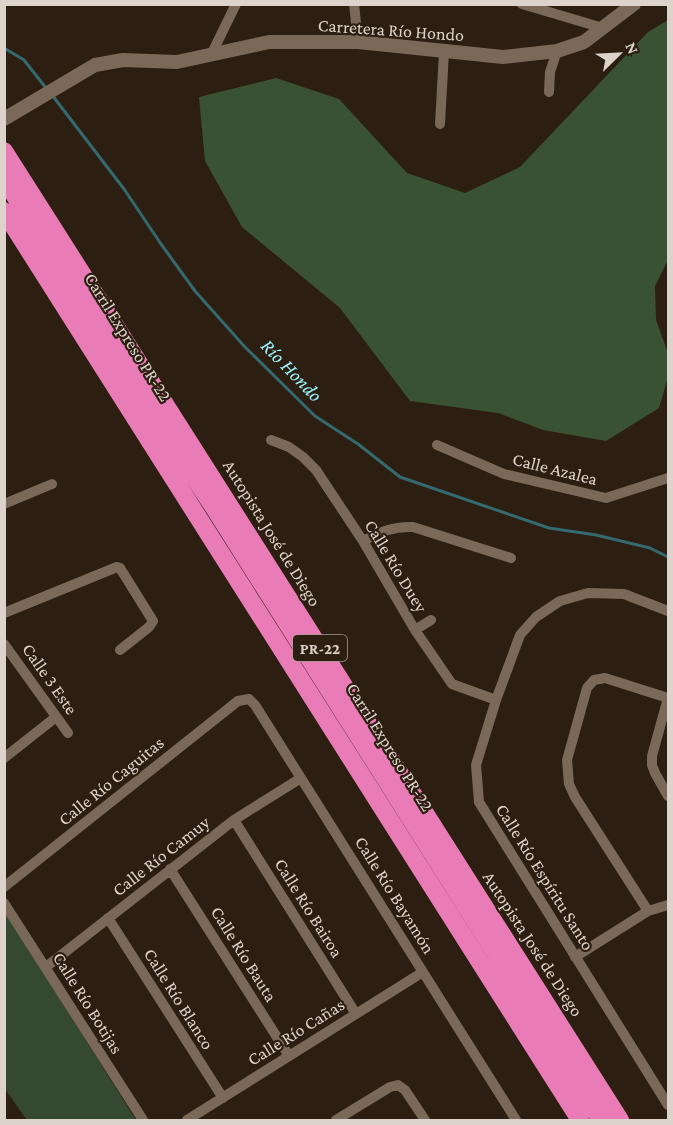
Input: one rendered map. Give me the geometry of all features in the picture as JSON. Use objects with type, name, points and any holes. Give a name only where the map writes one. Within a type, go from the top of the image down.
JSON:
[{"type":"highway","name":"Autopista José de Diego","points":[[4,151],[11,179],[620,1120]]},
{"type":"highway","name":"Carril Expreso PR-22","points":[[11,179],[112,353],[213,506],[601,1120]]},
{"type":"highway","name":"PR-22","points":[[4,211],[580,1120]]},
{"type":"street","points":[[211,55],[236,4]]},
{"type":"street","points":[[354,4],[358,42]]},
{"type":"street","points":[[522,4],[603,28]]},
{"type":"street","name":"Carretera Río Hondo","points":[[4,119],[95,65],[123,60],[177,62],[269,42],[358,42],[503,57],[557,51],[584,42],[634,4]]},
{"type":"street","points":[[549,93],[550,72],[557,51]]},
{"type":"street","points":[[440,124],[444,52]]},
{"type":"street","name":"Calle Río Duey","points":[[272,440],[289,447],[316,470],[363,540],[415,630],[452,684],[496,700]]},
{"type":"street","name":"Calle Azalea","points":[[437,445],[504,474],[606,498],[669,478]]},
{"type":"street","points":[[4,504],[52,484]]},
{"type":"street","points":[[363,540],[385,530],[413,528],[511,558]]},
{"type":"street","points":[[4,613],[117,567],[120,568],[153,621],[150,627],[120,650]]},
{"type":"street","name":"Calle Río Espíritu Santo","points":[[669,610],[624,594],[605,592],[573,596],[560,601],[536,617],[520,635],[496,700],[476,765],[479,802],[669,1105]]},
{"type":"street","points":[[415,630],[431,620]]},
{"type":"street","name":"Calle 3 Este","points":[[4,644],[68,733]]},
{"type":"street","points":[[648,911],[569,784],[567,760],[587,688],[594,680],[605,678],[668,698],[652,756],[652,765],[669,796]]},
{"type":"street","name":"Calle Río Bayamón","points":[[238,701],[249,699],[255,705],[516,1120]]},
{"type":"street","name":"Calle Río Caguitas","points":[[4,887],[238,701]]},
{"type":"street","points":[[4,759],[56,717]]},
{"type":"street","name":"Calle Río Camuy","points":[[46,967],[234,820],[301,778]]},
{"type":"street","name":"Calle Río Bairoa","points":[[234,820],[356,1014]]},
{"type":"street","name":"Calle Río Bauta","points":[[170,869],[289,1056]]},
{"type":"street","name":"Calle Río Botijas","points":[[4,903],[142,1120]]},
{"type":"street","points":[[575,957],[648,911],[669,905]]},
{"type":"street","name":"Calle Río Blanco","points":[[108,918],[223,1098]]},
{"type":"street","name":"Calle Río Cañas","points":[[187,1120],[423,972]]},
{"type":"street","points":[[336,1120],[390,1087],[398,1085],[405,1090],[424,1120]]},
{"type":"green space","points":[[668,20],[668,260],[655,286],[656,320],[668,353],[668,377],[659,408],[606,441],[543,430],[498,413],[410,401],[340,308],[242,227],[205,161],[199,97],[276,78],[339,99],[407,173],[465,193],[520,167],[648,32]]},
{"type":"green space","points":[[5,912],[136,1120],[27,1120],[5,1089]]},
{"type":"waterway","name":"Río Hondo","points":[[4,48],[24,60],[46,88]]},
{"type":"waterway","name":"Río Hondo","points":[[52,95],[124,189],[195,291],[244,346],[315,416],[358,444],[400,477],[549,528],[596,535],[650,548],[668,557]]}]
